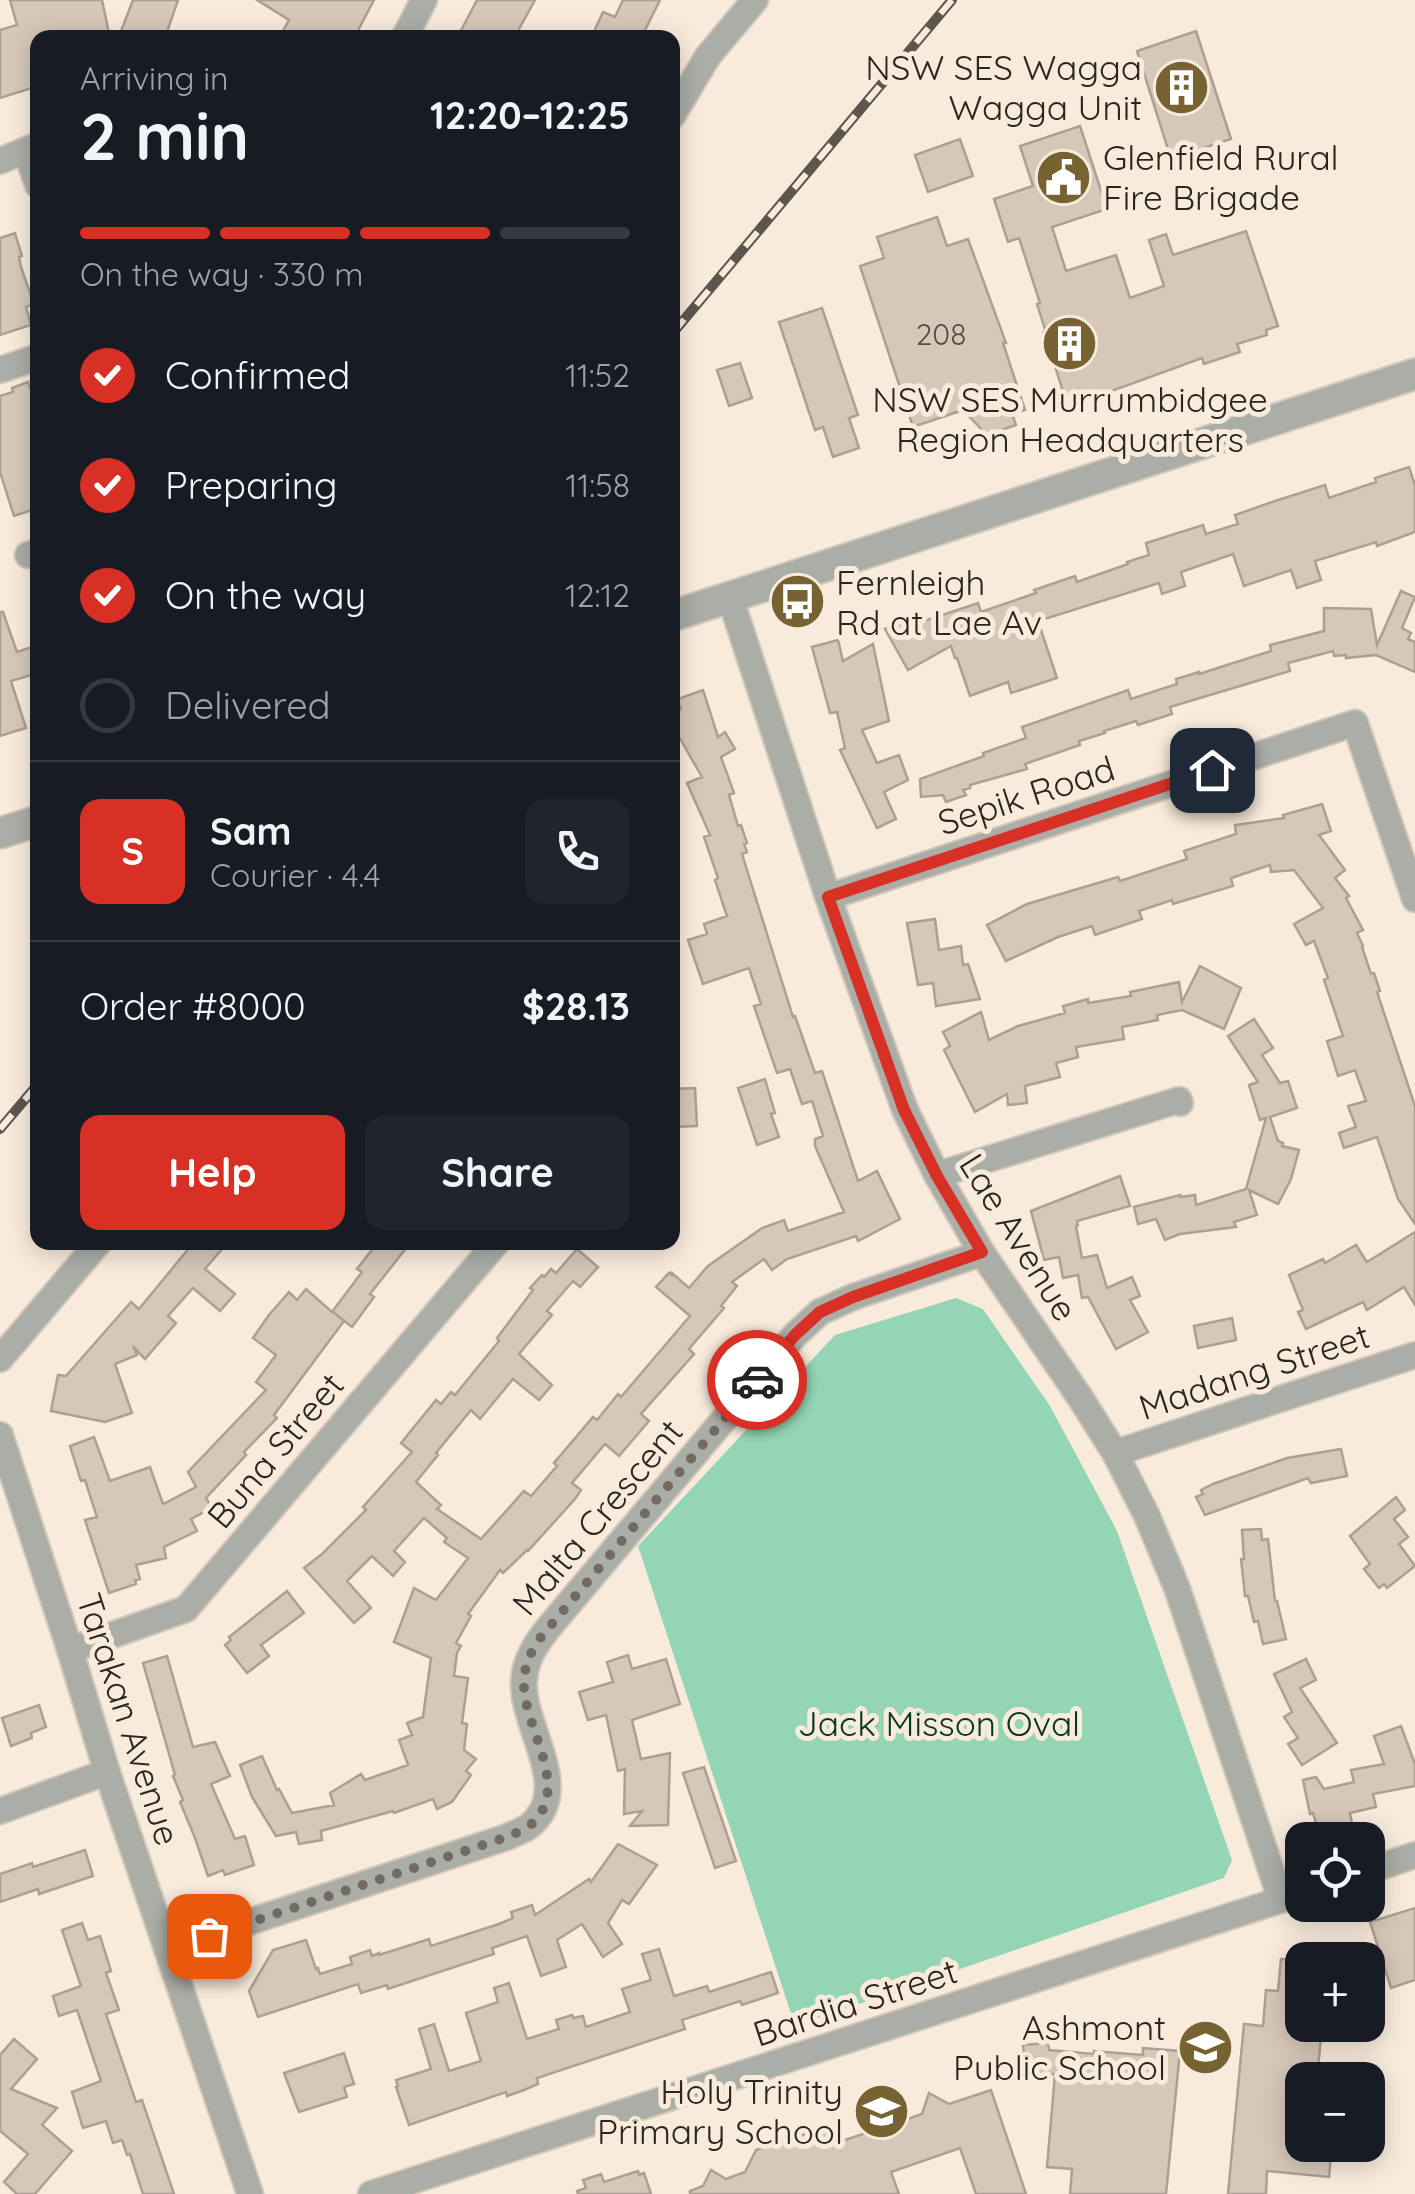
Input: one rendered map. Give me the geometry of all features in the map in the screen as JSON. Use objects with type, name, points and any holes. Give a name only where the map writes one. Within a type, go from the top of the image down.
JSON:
[{"type":"street","points":[[408,30],[424,0]]},
{"type":"street","points":[[680,103],[708,56],[755,0]]},
{"type":"street","points":[[0,161],[30,149]]},
{"type":"street","points":[[0,370],[30,361]]},
{"type":"street","points":[[680,613],[1415,374]]},
{"type":"street","name":"Lae Avenue","points":[[730,597],[828,897],[904,1110],[982,1252],[1082,1399],[1147,1516],[1285,1877]]},
{"type":"street","name":"Sepik Road","points":[[828,897],[1355,723],[1415,899]]},
{"type":"street","points":[[0,834],[30,824]]},
{"type":"street","points":[[937,1176],[1179,1100],[1180,1103]]},
{"type":"street","points":[[0,1360],[92,1250]]},
{"type":"street","name":"Buna Street","points":[[70,1650],[186,1609],[490,1250]]},
{"type":"street","name":"Malta Crescent","points":[[166,1949],[528,1827],[543,1810],[548,1787],[546,1765],[525,1700],[526,1663],[536,1643],[795,1335],[820,1312],[982,1252]]},
{"type":"street","name":"Madang Street","points":[[1114,1453],[1415,1356]]},
{"type":"street","name":"Tarakan Avenue","points":[[0,1435],[107,1772],[250,2194]]},
{"type":"street","points":[[0,1810],[107,1772]]},
{"type":"street","points":[[1385,1866],[1415,1856]]},
{"type":"street","name":"Bardia Street","points":[[371,2194],[1285,1898]]},
{"type":"green space","name":"Jack Misson Oval","points":[[956,1298],[983,1309],[1050,1406],[1117,1531],[1232,1860],[1224,1878],[795,2026],[638,1546],[835,1335]]},
{"type":"building","points":[[10,0],[102,0],[108,30],[30,30],[30,89],[0,98],[0,30],[17,25]]},
{"type":"building","points":[[133,0],[178,0],[168,30],[121,30]]},
{"type":"building","points":[[257,0],[374,0],[358,30],[283,30],[289,20]]},
{"type":"building","points":[[477,0],[535,0],[518,30],[461,30]]},
{"type":"building","points":[[623,0],[660,0],[645,30],[595,30],[603,12],[615,17]]},
{"type":"building","name":"NSW SES Wagga Wagga Unit","points":[[1196,31],[1231,139],[1171,159],[1137,51]]},
{"type":"building","points":[[1080,126],[1107,209],[1052,227],[1066,271],[1116,255],[1130,298],[1164,286],[1149,240],[1166,234],[1173,255],[1246,231],[1278,326],[1266,330],[1267,335],[1237,344],[1240,352],[1204,364],[1202,358],[1068,407],[1019,238],[1008,242],[994,199],[1033,186],[1020,146]]},
{"type":"building","points":[[960,139],[973,176],[928,192],[915,155]]},
{"type":"building","points":[[937,217],[947,246],[968,239],[1006,343],[1025,410],[1012,414],[1016,425],[987,435],[963,410],[913,427],[860,266],[884,258],[877,237]]},
{"type":"building","points":[[15,233],[30,293],[30,306],[26,307],[30,325],[0,335],[0,238]]},
{"type":"building","points":[[822,308],[858,415],[849,418],[859,448],[833,457],[823,427],[815,430],[779,322]]},
{"type":"building","points":[[740,363],[752,398],[729,406],[717,370]]},
{"type":"building","points":[[28,382],[30,388],[30,511],[14,516],[0,472],[0,396],[13,392],[12,388]]},
{"type":"building","points":[[1409,467],[1415,485],[1415,532],[1315,561],[1321,580],[1297,588],[1291,570],[1244,586],[1233,554],[1181,572],[1185,586],[1162,594],[1159,583],[1038,621],[1057,678],[1011,693],[1008,682],[970,696],[951,646],[908,670],[885,629],[908,617],[915,624],[978,603],[981,612],[1075,576],[1077,582],[1128,564],[1149,555],[1146,543],[1203,525],[1206,534],[1238,524],[1235,515],[1275,501],[1325,485],[1329,498]]},
{"type":"building","points":[[1401,591],[1415,597],[1402,628],[1411,633],[1408,639],[1415,642],[1415,672],[1376,655],[1346,658],[1334,656],[1333,651],[1288,663],[1290,671],[1170,707],[1172,714],[1104,731],[1079,741],[1080,745],[1025,764],[1027,769],[970,785],[963,790],[966,795],[946,802],[943,795],[921,797],[920,779],[1026,738],[1022,727],[1128,690],[1131,699],[1177,684],[1176,679],[1271,651],[1270,645],[1324,631],[1324,608],[1371,609],[1377,645]]},
{"type":"building","points":[[3,612],[17,652],[30,648],[30,675],[11,681],[26,728],[0,736]]},
{"type":"building","points":[[838,640],[843,661],[873,644],[889,721],[862,730],[877,763],[899,755],[908,780],[884,792],[896,819],[877,828],[840,750],[845,748],[837,712],[830,713],[812,647]]},
{"type":"building","points":[[703,690],[718,737],[725,732],[735,749],[721,757],[734,793],[729,795],[747,843],[747,852],[742,854],[793,1017],[815,1073],[822,1071],[858,1181],[877,1171],[900,1219],[858,1241],[856,1236],[787,1259],[772,1270],[764,1259],[732,1282],[737,1286],[721,1306],[724,1308],[689,1349],[694,1354],[641,1414],[649,1421],[619,1456],[605,1444],[572,1483],[581,1490],[575,1499],[528,1551],[503,1573],[500,1570],[468,1614],[471,1616],[456,1643],[461,1646],[454,1676],[468,1678],[462,1723],[467,1724],[464,1750],[476,1759],[466,1771],[471,1775],[452,1802],[437,1809],[433,1799],[321,1831],[322,1840],[299,1844],[296,1832],[276,1836],[252,1797],[240,1765],[262,1756],[292,1813],[334,1805],[330,1793],[361,1774],[365,1780],[408,1765],[399,1740],[412,1735],[407,1723],[423,1717],[431,1658],[394,1642],[414,1588],[436,1600],[468,1558],[444,1542],[447,1538],[424,1518],[394,1551],[405,1562],[393,1576],[372,1556],[347,1581],[371,1608],[354,1623],[304,1568],[366,1510],[363,1507],[412,1452],[401,1443],[436,1400],[441,1404],[451,1392],[455,1395],[499,1341],[497,1338],[533,1290],[530,1288],[551,1269],[556,1273],[576,1250],[598,1267],[580,1287],[573,1281],[547,1311],[552,1315],[519,1354],[552,1385],[539,1400],[513,1379],[480,1419],[471,1410],[416,1482],[441,1505],[437,1509],[481,1539],[524,1491],[531,1496],[593,1417],[597,1420],[618,1394],[621,1397],[690,1316],[656,1287],[669,1273],[689,1288],[708,1266],[762,1228],[784,1220],[788,1231],[844,1212],[815,1146],[815,1139],[823,1136],[812,1101],[802,1104],[790,1069],[777,1073],[754,1006],[761,1004],[749,968],[703,984],[688,940],[707,934],[704,924],[727,916],[704,837],[710,835],[687,783],[702,777],[680,738],[680,698]]},
{"type":"building","points":[[1322,804],[1331,831],[1319,835],[1345,870],[1335,878],[1349,896],[1346,898],[1363,930],[1357,933],[1371,974],[1374,973],[1415,1106],[1415,1224],[1398,1199],[1377,1137],[1344,1148],[1339,1133],[1356,1127],[1348,1106],[1366,1101],[1355,1070],[1338,1076],[1327,1041],[1343,1036],[1324,980],[1328,978],[1314,941],[1306,945],[1294,924],[1323,908],[1294,870],[1271,872],[1270,865],[1231,878],[1233,886],[1139,911],[1142,919],[1095,935],[1092,926],[1058,937],[1006,961],[987,925],[1027,904],[1118,877],[1120,881],[1187,859],[1184,851],[1236,834],[1235,825],[1284,818],[1283,815]]},
{"type":"building","points":[[935,919],[939,950],[961,946],[963,965],[968,964],[980,999],[936,1006],[933,983],[918,985],[907,923]]},
{"type":"building","points":[[1200,966],[1241,988],[1224,1029],[1182,1010],[1157,1015],[1158,1020],[1122,1027],[1124,1039],[1076,1047],[1078,1057],[1056,1063],[1060,1077],[1025,1086],[1027,1103],[1008,1105],[1007,1094],[975,1112],[944,1050],[950,1046],[943,1032],[981,1012],[989,1040],[1018,1026],[1065,1013],[1063,1006],[1088,999],[1088,1003],[1131,996],[1130,992],[1179,982],[1182,1002]]},
{"type":"building","points":[[1254,1019],[1273,1048],[1262,1055],[1280,1083],[1288,1081],[1297,1108],[1270,1117],[1282,1146],[1299,1150],[1291,1179],[1278,1204],[1249,1190],[1257,1215],[1234,1222],[1236,1227],[1180,1234],[1165,1240],[1156,1219],[1138,1224],[1134,1207],[1180,1195],[1195,1195],[1196,1205],[1246,1189],[1266,1118],[1260,1120],[1249,1085],[1258,1082],[1228,1036]]},
{"type":"building","points":[[765,1079],[779,1137],[757,1145],[738,1088]]},
{"type":"building","points":[[695,1088],[697,1126],[680,1127],[680,1089]]},
{"type":"building","points":[[1120,1176],[1130,1206],[1077,1221],[1076,1226],[1082,1258],[1097,1255],[1107,1288],[1132,1277],[1140,1296],[1130,1300],[1148,1332],[1116,1349],[1088,1297],[1082,1298],[1078,1275],[1063,1278],[1059,1257],[1044,1260],[1031,1211]]},
{"type":"building","points":[[1415,1232],[1415,1305],[1404,1287],[1367,1310],[1363,1302],[1306,1329],[1289,1275],[1323,1259],[1325,1263],[1356,1245],[1367,1262]]},
{"type":"building","points":[[187,1250],[221,1250],[205,1269],[235,1294],[220,1311],[193,1288],[168,1316],[176,1323],[145,1359],[133,1346],[137,1355],[115,1364],[132,1413],[105,1422],[51,1411],[58,1375],[66,1376],[131,1302],[139,1309]]},
{"type":"building","points":[[372,1250],[405,1250],[370,1294],[374,1297],[352,1327],[333,1312],[344,1321],[274,1415],[277,1418],[206,1498],[212,1508],[191,1519],[197,1531],[164,1547],[166,1558],[136,1565],[140,1579],[135,1580],[136,1584],[109,1593],[85,1520],[97,1517],[70,1446],[94,1437],[110,1481],[150,1467],[163,1504],[196,1487],[188,1472],[266,1390],[256,1382],[276,1355],[253,1338],[269,1315],[289,1292],[297,1300],[306,1289],[332,1312],[362,1272],[357,1269]]},
{"type":"building","points":[[1232,1318],[1236,1340],[1198,1348],[1194,1326]]},
{"type":"building","points":[[1341,1449],[1347,1476],[1311,1483],[1308,1478],[1205,1515],[1196,1497],[1213,1484],[1287,1458]]},
{"type":"building","points":[[1396,1497],[1405,1510],[1394,1519],[1408,1537],[1399,1544],[1415,1566],[1387,1588],[1384,1584],[1379,1588],[1364,1569],[1370,1564],[1350,1536]]},
{"type":"building","points":[[1261,1529],[1262,1540],[1268,1539],[1275,1601],[1286,1639],[1263,1644],[1258,1621],[1254,1622],[1245,1596],[1241,1559],[1242,1530]]},
{"type":"building","points":[[287,1591],[304,1613],[261,1645],[269,1656],[247,1673],[225,1645],[231,1640],[229,1637]]},
{"type":"building","points":[[628,1655],[632,1669],[666,1659],[680,1704],[632,1720],[641,1759],[670,1753],[668,1825],[630,1826],[642,1811],[624,1814],[625,1769],[618,1771],[606,1715],[588,1720],[579,1692],[613,1682],[607,1662]]},
{"type":"building","points":[[167,1656],[193,1747],[215,1742],[230,1776],[211,1784],[235,1839],[245,1836],[254,1865],[225,1875],[223,1870],[208,1876],[180,1802],[183,1800],[143,1663]]},
{"type":"building","points":[[1306,1659],[1316,1680],[1300,1688],[1337,1743],[1302,1765],[1288,1744],[1298,1738],[1284,1717],[1292,1712],[1274,1674]]},
{"type":"building","points":[[39,1705],[46,1727],[11,1746],[2,1718]]},
{"type":"building","points":[[1401,1726],[1415,1764],[1415,1786],[1373,1794],[1376,1807],[1350,1813],[1352,1822],[1316,1822],[1313,1813],[1310,1814],[1303,1780],[1316,1777],[1324,1789],[1354,1782],[1351,1770],[1384,1764],[1374,1736]]},
{"type":"building","points":[[704,1767],[736,1861],[715,1868],[683,1773]]},
{"type":"building","points":[[618,1844],[657,1865],[629,1904],[622,1900],[608,1923],[622,1944],[603,1957],[582,1924],[557,1940],[566,1967],[541,1976],[527,1936],[492,1948],[494,1954],[388,1989],[387,1985],[361,1993],[358,1984],[258,2017],[249,1991],[273,1950],[306,1940],[320,1974],[352,1964],[350,1957],[370,1950],[372,1956],[379,1955],[429,1939],[431,1946],[499,1924],[513,1918],[511,1912],[532,1905],[535,1915],[589,1879],[591,1882]]},
{"type":"building","points":[[85,1850],[93,1876],[0,1902],[0,1874]]},
{"type":"building","points":[[1415,1908],[1415,1980],[1391,1988],[1385,1969],[1385,1942],[1376,1942],[1370,1922],[1385,1922],[1385,1917]]},
{"type":"building","points":[[82,1923],[88,1940],[100,1936],[111,1971],[106,1973],[119,2010],[106,2014],[136,2102],[142,2100],[174,2194],[143,2194],[130,2154],[127,2155],[122,2140],[113,2143],[106,2121],[83,2128],[72,2092],[101,2081],[77,2010],[59,2016],[53,1996],[81,1986],[62,1930]]},
{"type":"building","points":[[659,1949],[674,1996],[707,1986],[709,1992],[771,1972],[778,1993],[682,2020],[685,2029],[537,2078],[538,2084],[507,2096],[506,2092],[409,2125],[396,2080],[431,2069],[419,2029],[434,2024],[449,2071],[481,2061],[466,2013],[498,2002],[494,1988],[509,1983],[527,2039],[559,2029],[556,2020],[572,2015],[583,2016],[586,2027],[630,2012],[622,1989],[651,1980],[642,1954]]},
{"type":"building","points":[[1281,1959],[1285,1959],[1285,2042],[1320,2042],[1319,2062],[1285,2062],[1285,2162],[1330,2162],[1329,2177],[1267,2171],[1266,2194],[1228,2194],[1244,2024],[1263,2026],[1266,1990],[1278,1991]]},
{"type":"building","points":[[14,2039],[37,2059],[11,2089],[57,2108],[42,2125],[72,2151],[35,2194],[17,2194],[4,2182],[28,2154],[0,2131],[0,2055]]},
{"type":"building","points":[[1048,2043],[1049,2050],[1094,2054],[1143,2055],[1143,2048],[1180,2051],[1166,2194],[1070,2194],[1072,2169],[1047,2167],[1055,2074],[1026,2077],[1023,2045]]},
{"type":"building","points":[[344,2053],[354,2084],[344,2087],[347,2097],[299,2112],[284,2073]]},
{"type":"building","points":[[991,2090],[1026,2194],[976,2194],[960,2148],[891,2172],[899,2194],[690,2194],[703,2186],[711,2170],[726,2179],[745,2172],[756,2150],[807,2131],[827,2125],[833,2144],[872,2131],[889,2093],[899,2122],[922,2114],[929,2093],[949,2104]]},
{"type":"building","points":[[638,2171],[639,2175],[644,2173],[651,2194],[578,2194],[586,2188],[583,2180],[601,2174],[604,2182]]},
{"type":"railway","points":[[680,324],[952,0]]},
{"type":"railway","points":[[0,1129],[30,1093]]},
{"type":"way so far","points":[[209,1936],[528,1827],[543,1810],[548,1787],[546,1765],[525,1700],[526,1663],[536,1643],[757,1380]]},
{"type":"place","name":"NSW SES Wagga Wagga Unit","points":[[1181,87]]},
{"type":"place","name":"Glenfield Rural Fire Brigade","points":[[1064,177]]},
{"type":"place","name":"NSW SES Murrumbidgee Region Headquarters","points":[[1070,343]]},
{"type":"place","name":"Fernleigh Rd at Lae Av","points":[[797,602]]},
{"type":"place","name":"Ashmont Public School","points":[[1205,2047]]},
{"type":"place","name":"Holy Trinity Primary School","points":[[882,2111]]},
{"type":"route","points":[[757,1380],[820,1312],[982,1252],[904,1110],[828,897],[1212,770]]}]
